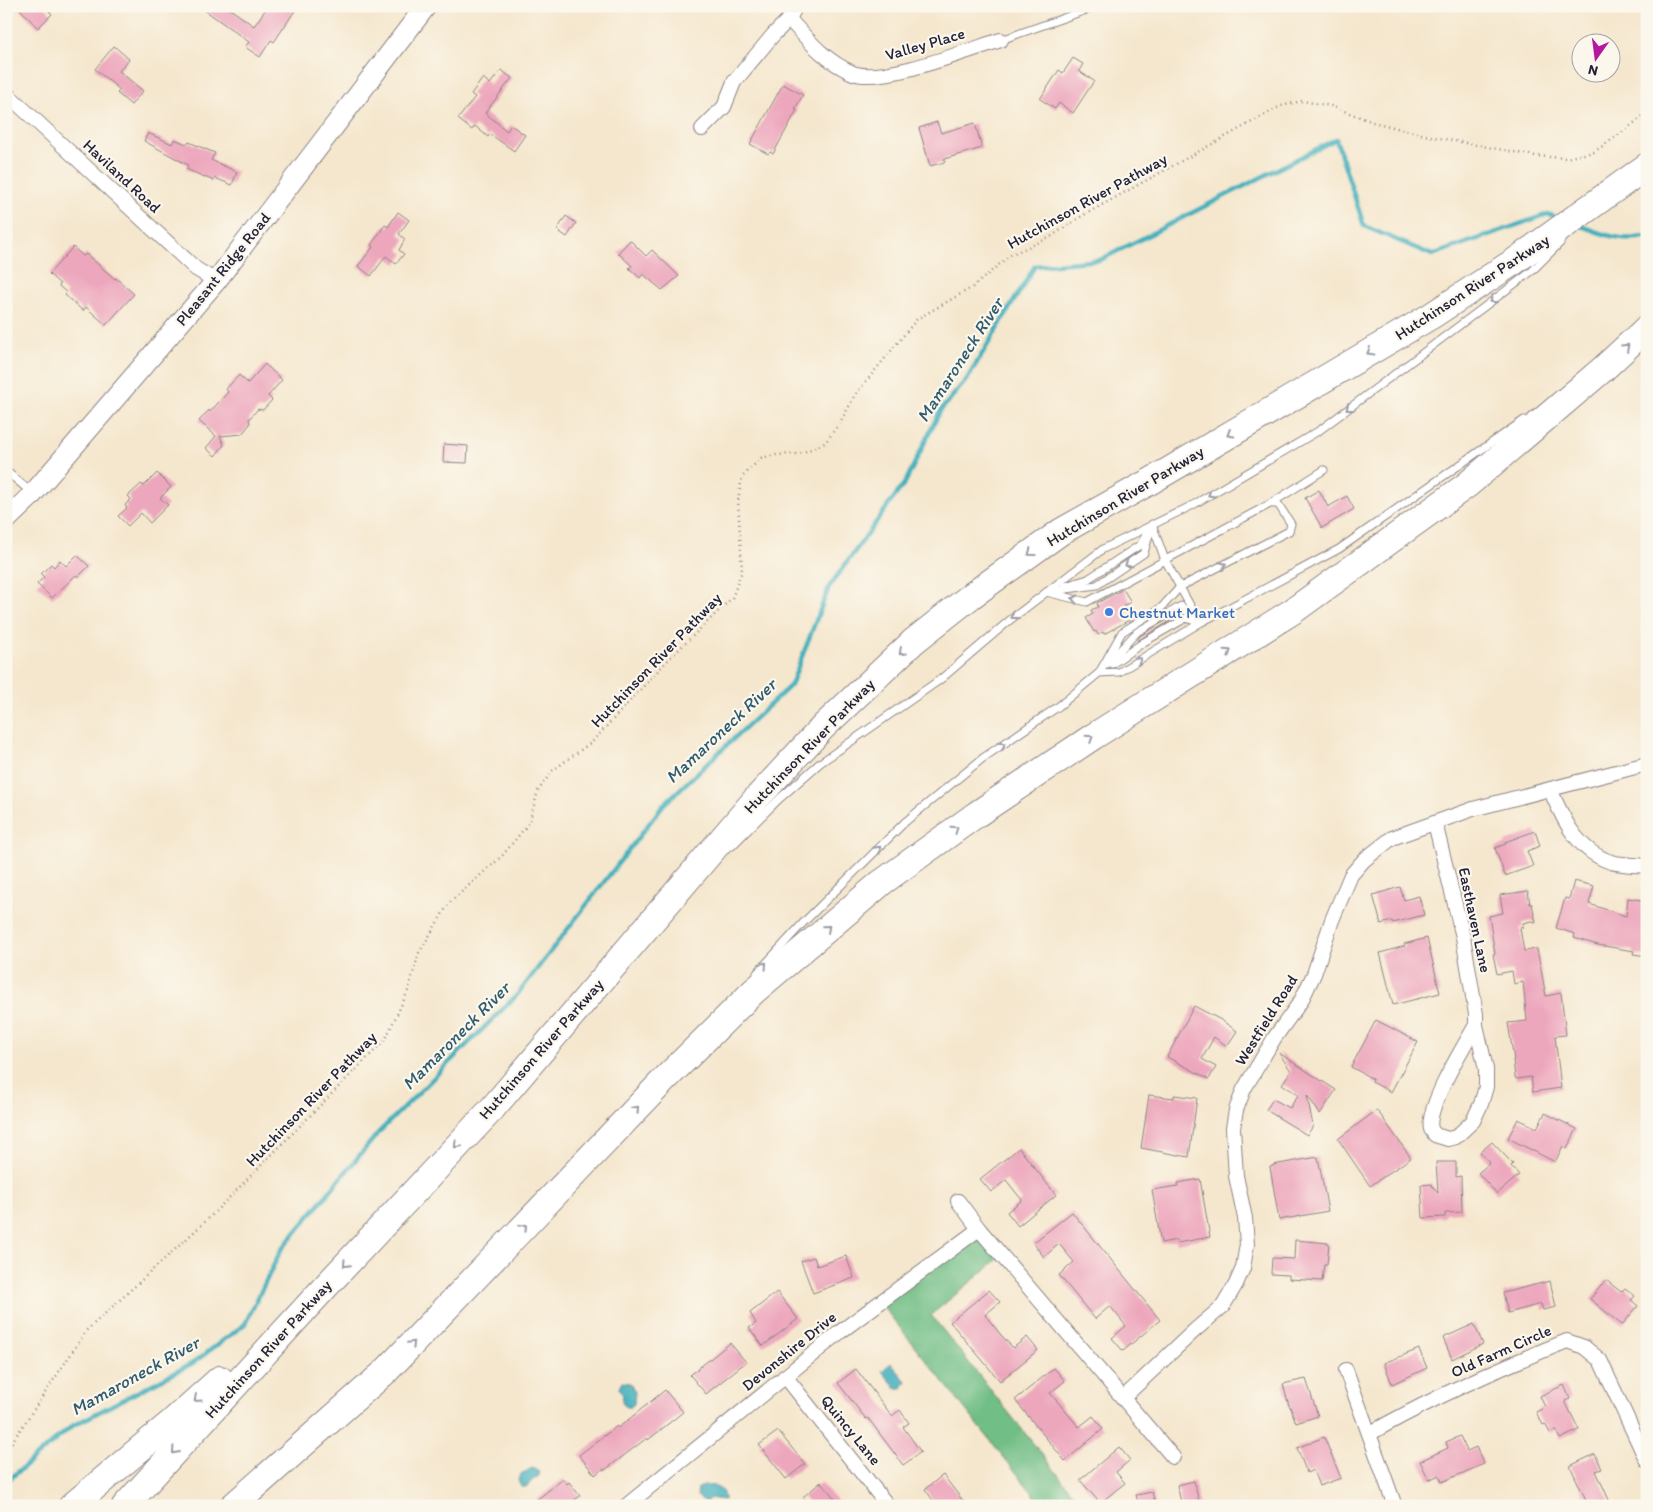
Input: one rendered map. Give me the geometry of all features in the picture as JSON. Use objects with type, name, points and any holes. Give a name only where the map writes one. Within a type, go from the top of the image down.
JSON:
[{"type":"highway","name":"Hutchinson River Parkway","points":[[125,1506],[326,1286],[491,1110],[756,799],[823,727],[914,641],[971,596],[1062,531],[1432,316],[1523,266],[1614,190],[1647,166]]},
{"type":"highway","points":[[256,1506],[320,1445],[386,1371],[663,1081],[754,991],[881,882],[977,814],[1094,736],[1292,611],[1467,485],[1603,369],[1647,328]]},
{"type":"highway","points":[[72,1506],[172,1422],[264,1338],[326,1286]]},
{"type":"highway","points":[[233,1506],[386,1371]]},
{"type":"street","name":"Pleasant Ridge Road","points":[[6,520],[33,494],[216,282],[426,6]]},
{"type":"street","points":[[702,129],[724,106],[734,82],[773,35],[789,20],[796,6]]},
{"type":"street","name":"Valley Place","points":[[789,20],[830,61],[855,74],[880,76],[1001,40]]},
{"type":"street","name":"Haviland Road","points":[[6,93],[196,269],[216,282]]},
{"type":"street","name":"Westfield Road","points":[[1124,1398],[1223,1306],[1243,1268],[1247,1244],[1245,1218],[1236,1176],[1234,1128],[1236,1110],[1244,1089],[1275,1037],[1301,1001],[1311,981],[1332,920],[1351,875],[1364,860],[1392,838],[1473,809],[1647,764]]},
{"type":"street","points":[[1550,789],[1565,824],[1586,849],[1611,862],[1647,866]]},
{"type":"street","name":"Easthaven Lane","points":[[1435,823],[1463,937],[1476,1024],[1486,1070],[1486,1087],[1473,1121],[1456,1137],[1448,1139],[1435,1135],[1431,1128],[1432,1111],[1446,1079],[1476,1024]]},
{"type":"street","points":[[958,1201],[979,1229],[1173,1457]]},
{"type":"street","name":"Devonshire Drive","points":[[626,1506],[840,1332],[979,1229]]},
{"type":"street","name":"Old Farm Circle","points":[[1369,1434],[1410,1411],[1567,1341],[1584,1347],[1600,1360],[1647,1461]]},
{"type":"street","points":[[1346,1370],[1394,1506]]},
{"type":"street","name":"Quincy Lane","points":[[786,1376],[888,1506]]},
{"type":"lane","points":[[1001,40],[1089,9]]},
{"type":"lane","points":[[1580,224],[1614,190]]},
{"type":"lane","points":[[729,849],[779,799],[820,763],[941,678],[1010,620],[1102,549],[1193,505],[1320,430],[1523,266],[1566,237]]},
{"type":"lane","points":[[1553,401],[1603,369]]},
{"type":"lane","points":[[1099,673],[1119,672],[1200,623],[1339,549],[1528,418]]},
{"type":"lane","points":[[1046,592],[1087,602],[1270,504],[1324,470]]},
{"type":"lane","points":[[6,471],[33,494]]},
{"type":"lane","points":[[1099,673],[1122,632],[1162,607],[1180,588],[1289,531],[1291,524],[1278,504],[1270,504]]},
{"type":"lane","points":[[1152,524],[1165,560],[1200,623]]},
{"type":"lane","points":[[1046,592],[1097,585],[1144,553],[1152,524]]},
{"type":"lane","points":[[1099,673],[1137,632],[1181,606],[1200,623]]},
{"type":"lane","points":[[750,981],[803,923],[905,822],[983,758],[1059,706],[1099,673],[1144,642],[1186,618],[1200,623]]},
{"type":"lane","points":[[651,921],[708,868]]},
{"type":"lane","points":[[663,1081],[731,1002]]},
{"type":"path","name":"Hutchinson River Pathway","points":[[6,1451],[87,1330],[206,1221],[385,1040],[408,991],[420,953],[449,903],[502,856],[529,823],[538,791],[552,771],[593,742],[666,661],[732,598],[742,571],[738,500],[742,477],[761,458],[800,454],[825,443],[840,423],[855,395],[917,319],[973,287],[1010,255],[1049,238],[1082,216],[1281,106],[1302,101],[1331,106],[1373,122],[1429,136],[1535,156],[1566,158],[1594,152],[1647,113]]},
{"type":"green space","points":[[979,1229],[1002,1256],[931,1315],[1083,1506],[1043,1506],[880,1303]]},
{"type":"water","points":[[891,1363],[906,1381],[902,1388],[896,1388],[882,1371]]},
{"type":"water","points":[[622,1382],[630,1383],[635,1392],[634,1404],[630,1407],[626,1407],[622,1403],[623,1395],[619,1388]]},
{"type":"water","points":[[532,1468],[538,1470],[539,1476],[526,1487],[521,1487],[518,1480],[521,1474]]},
{"type":"water","points":[[704,1486],[719,1487],[725,1499],[710,1498],[706,1502],[697,1496],[698,1488]]},
{"type":"building","points":[[17,6],[44,6],[52,14],[38,28]]},
{"type":"building","points":[[199,6],[226,6],[254,26],[268,6],[298,6],[274,42],[271,40],[260,57],[245,47],[249,42]]},
{"type":"building","points":[[114,46],[129,59],[119,71],[143,91],[131,105],[117,93],[120,90],[95,69]]},
{"type":"building","points":[[1073,58],[1083,64],[1079,71],[1094,81],[1073,113],[1059,103],[1055,109],[1040,99],[1059,70],[1063,73]]},
{"type":"building","points":[[501,70],[512,78],[485,113],[507,131],[511,125],[525,135],[514,151],[490,134],[488,137],[475,126],[472,130],[458,119],[475,97],[471,94],[483,78],[490,84]]},
{"type":"building","points":[[783,84],[803,95],[773,154],[770,152],[768,154],[750,144]]},
{"type":"building","points":[[937,122],[941,133],[975,123],[982,148],[944,159],[945,162],[930,166],[919,128]]},
{"type":"building","points":[[148,133],[172,144],[174,139],[187,144],[189,142],[215,153],[211,160],[237,172],[232,185],[215,178],[214,181],[186,169],[188,165],[144,141]]},
{"type":"building","points":[[398,212],[409,220],[399,234],[405,239],[399,250],[404,254],[396,264],[386,256],[371,276],[358,266],[373,247],[371,245],[385,225],[388,227]]},
{"type":"building","points":[[566,216],[576,223],[567,237],[557,230]]},
{"type":"building","points":[[630,240],[646,256],[652,250],[679,276],[662,290],[643,274],[640,278],[629,268],[632,266],[618,253]]},
{"type":"building","points":[[73,247],[83,256],[86,254],[134,294],[106,325],[86,307],[83,311],[65,295],[67,293],[49,274]]},
{"type":"building","points":[[265,364],[282,380],[268,396],[272,400],[263,410],[258,409],[249,419],[250,424],[242,434],[220,436],[224,445],[215,456],[206,448],[216,436],[199,421],[228,392],[226,389],[239,375],[248,383]]},
{"type":"building","points":[[444,444],[468,446],[467,463],[443,462]]},
{"type":"building","points":[[157,473],[171,487],[160,498],[168,505],[150,523],[141,513],[128,526],[118,516],[127,508],[125,505],[131,499],[128,496],[141,484],[144,486]]},
{"type":"building","points":[[1319,490],[1328,507],[1347,496],[1354,509],[1322,528],[1305,498]]},
{"type":"building","points":[[77,555],[89,566],[78,577],[76,575],[52,598],[37,584],[44,577],[41,574],[51,564],[54,567],[60,560],[66,566]]},
{"type":"building","name":"Chestnut Market","points":[[1123,589],[1131,602],[1123,606],[1131,619],[1104,634],[1103,632],[1098,635],[1096,631],[1094,632],[1086,618],[1093,614],[1091,610],[1098,607],[1097,603]]},
{"type":"building","points":[[1179,613],[1180,615],[1137,641],[1140,636]]},
{"type":"building","points":[[1535,831],[1540,846],[1527,851],[1533,866],[1505,876],[1495,848],[1506,844],[1505,842]]},
{"type":"building","points":[[1574,881],[1594,886],[1589,904],[1626,916],[1628,898],[1647,901],[1643,924],[1647,925],[1647,956],[1633,954],[1634,951],[1598,945],[1574,938],[1575,934],[1556,928],[1565,898],[1569,899]]},
{"type":"building","points":[[1400,887],[1404,900],[1419,896],[1424,915],[1381,924],[1373,895]]},
{"type":"building","points":[[1528,891],[1536,922],[1523,923],[1523,927],[1520,928],[1524,951],[1537,949],[1546,996],[1561,993],[1566,1035],[1555,1036],[1561,1088],[1533,1092],[1531,1077],[1516,1079],[1515,1077],[1508,1023],[1527,1021],[1523,982],[1514,984],[1512,971],[1497,974],[1489,916],[1503,913],[1500,895]]},
{"type":"building","points":[[1427,938],[1440,993],[1393,1005],[1380,953]]},
{"type":"building","points":[[1194,1006],[1237,1031],[1227,1046],[1214,1037],[1202,1059],[1216,1067],[1209,1079],[1167,1057]]},
{"type":"building","points":[[1376,1020],[1418,1042],[1391,1092],[1372,1082],[1373,1079],[1351,1067]]},
{"type":"building","points":[[1279,1053],[1336,1090],[1320,1114],[1307,1095],[1313,1126],[1307,1135],[1266,1110],[1273,1099],[1290,1108],[1298,1095],[1282,1084],[1291,1071]]},
{"type":"building","points":[[1149,1095],[1174,1098],[1174,1095],[1197,1098],[1189,1157],[1141,1148]]},
{"type":"building","points":[[1377,1110],[1411,1158],[1370,1186],[1338,1139]]},
{"type":"building","points":[[1545,1113],[1577,1129],[1567,1149],[1563,1146],[1555,1162],[1508,1138],[1518,1119],[1537,1128]]},
{"type":"building","points":[[1492,1142],[1513,1164],[1511,1166],[1519,1175],[1497,1194],[1478,1173],[1490,1163],[1480,1152]]},
{"type":"building","points":[[1019,1148],[1056,1195],[1018,1226],[1007,1212],[1022,1200],[1006,1180],[991,1192],[980,1179]]},
{"type":"building","points":[[1318,1157],[1328,1211],[1279,1220],[1270,1167]]},
{"type":"building","points":[[1436,1162],[1456,1162],[1456,1177],[1461,1176],[1462,1212],[1445,1213],[1445,1217],[1423,1218],[1421,1185],[1431,1184],[1438,1193]]},
{"type":"building","points":[[1200,1179],[1210,1237],[1177,1243],[1176,1240],[1161,1243],[1152,1190],[1178,1186],[1178,1183]]},
{"type":"building","points":[[1072,1212],[1160,1320],[1123,1351],[1112,1338],[1126,1326],[1110,1306],[1095,1319],[1059,1275],[1074,1262],[1059,1244],[1044,1257],[1033,1243]]},
{"type":"building","points":[[1295,1240],[1329,1243],[1327,1264],[1324,1264],[1322,1281],[1289,1279],[1289,1275],[1271,1274],[1272,1258],[1294,1259]]},
{"type":"building","points":[[846,1256],[854,1278],[813,1293],[801,1261],[814,1257],[817,1266]]},
{"type":"building","points":[[1606,1280],[1621,1292],[1625,1288],[1635,1296],[1631,1300],[1638,1306],[1622,1325],[1590,1299]]},
{"type":"building","points":[[1550,1281],[1556,1307],[1543,1310],[1541,1304],[1508,1313],[1503,1293]]},
{"type":"building","points":[[989,1290],[1000,1302],[985,1315],[1001,1335],[1013,1348],[1027,1337],[1038,1350],[1000,1381],[950,1322]]},
{"type":"building","points":[[777,1292],[798,1319],[763,1346],[749,1328],[756,1323],[750,1313]]},
{"type":"building","points":[[1474,1324],[1483,1344],[1452,1359],[1443,1338]]},
{"type":"building","points":[[730,1343],[746,1362],[706,1394],[690,1375]]},
{"type":"building","points":[[1419,1349],[1427,1368],[1392,1384],[1384,1363]]},
{"type":"building","points":[[1054,1368],[1065,1381],[1050,1393],[1079,1427],[1093,1416],[1103,1429],[1065,1461],[1015,1400]]},
{"type":"building","points":[[856,1369],[892,1416],[900,1410],[909,1423],[903,1427],[921,1452],[903,1465],[868,1418],[866,1419],[838,1383]]},
{"type":"building","points":[[1306,1379],[1318,1416],[1296,1423],[1283,1384]]},
{"type":"building","points":[[1564,1385],[1570,1399],[1565,1401],[1579,1430],[1560,1439],[1556,1430],[1550,1433],[1536,1412],[1545,1407],[1540,1396]]},
{"type":"building","points":[[665,1390],[683,1412],[648,1440],[647,1438],[605,1470],[603,1469],[595,1475],[579,1455],[617,1426],[618,1428]]},
{"type":"building","points":[[778,1431],[805,1464],[786,1479],[759,1445]]},
{"type":"building","points":[[1460,1436],[1467,1451],[1476,1447],[1484,1464],[1442,1482],[1439,1475],[1429,1480],[1420,1461],[1448,1448],[1446,1442]]},
{"type":"building","points":[[1324,1437],[1341,1478],[1319,1486],[1313,1470],[1307,1473],[1297,1448]]},
{"type":"building","points":[[1119,1447],[1130,1460],[1116,1472],[1125,1483],[1100,1503],[1080,1480]]},
{"type":"building","points":[[1595,1454],[1602,1469],[1596,1471],[1609,1500],[1595,1506],[1589,1506],[1570,1466]]},
{"type":"building","points":[[943,1475],[967,1506],[937,1506],[925,1489]]},
{"type":"building","points":[[563,1479],[567,1484],[569,1482],[580,1496],[567,1506],[529,1506]]},
{"type":"building","points":[[1194,1481],[1200,1506],[1182,1506],[1177,1485]]},
{"type":"building","points":[[821,1482],[841,1506],[811,1506],[803,1497]]},
{"type":"building","points":[[1152,1492],[1156,1506],[1139,1506],[1136,1495]]},
{"type":"waterway","name":"Mamaroneck River","points":[[6,1482],[72,1426],[193,1363],[245,1324],[281,1250],[379,1132],[517,995],[664,804],[791,685],[829,587],[906,481],[940,411],[967,379],[1035,266],[1100,260],[1336,139],[1364,226],[1432,255],[1548,214],[1559,218]]},
{"type":"waterway","name":"Mamaroneck River","points":[[1581,226],[1605,235],[1622,238],[1630,239],[1647,236]]},
{"type":"place","name":"Chestnut Market","points":[[1109,612]]}]
